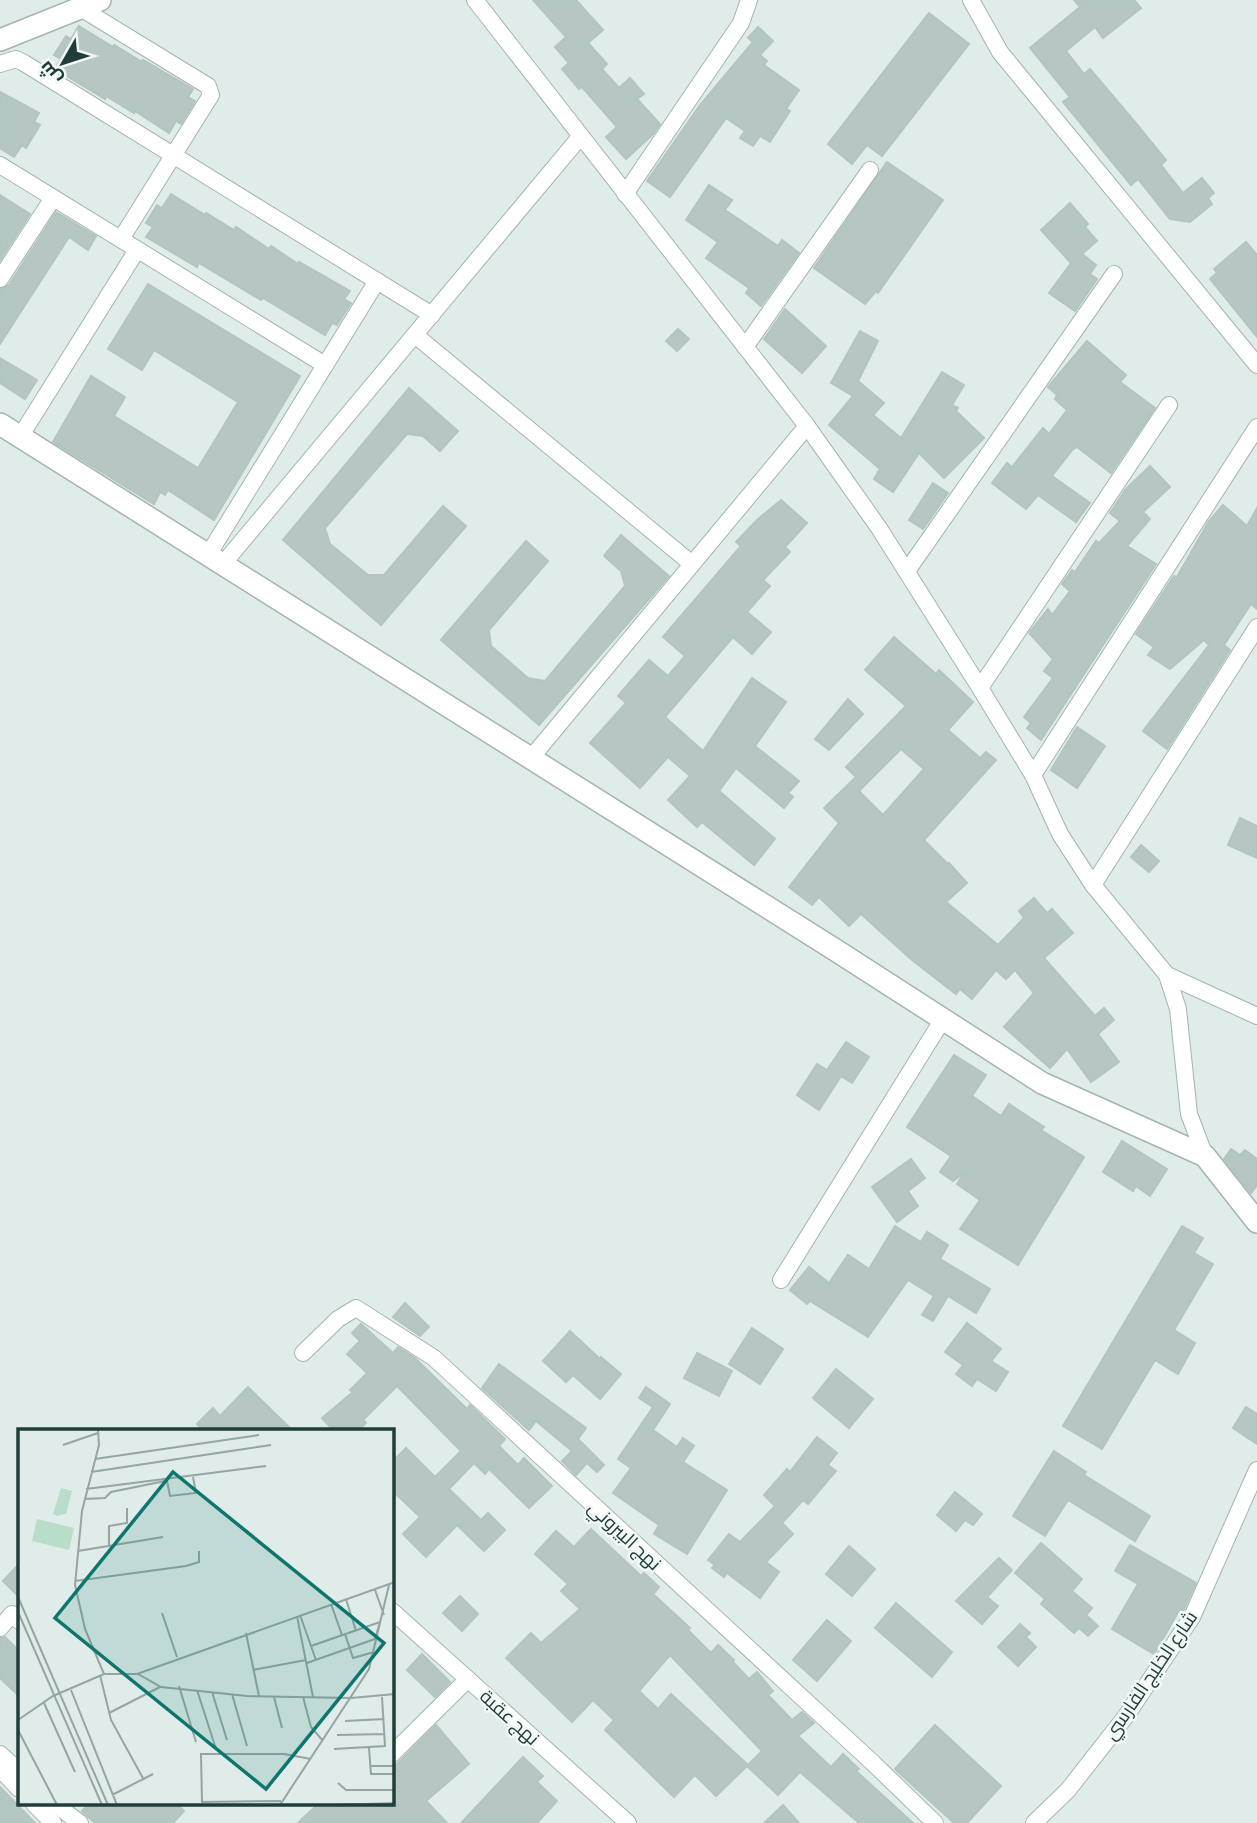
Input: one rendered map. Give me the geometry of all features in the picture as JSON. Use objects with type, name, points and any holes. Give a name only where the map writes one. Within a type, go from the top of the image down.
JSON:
[{"type":"street","points":[[0,40],[100,0]]},
{"type":"street","points":[[475,0],[807,426],[907,571],[980,688],[1033,775],[1060,834],[1093,886],[1167,975],[1178,1010],[1189,1114],[1205,1156],[1257,1223]]},
{"type":"street","points":[[625,194],[741,23],[749,0]]},
{"type":"street","points":[[971,0],[1000,52],[1257,365]]},
{"type":"street","points":[[79,7],[208,86],[211,95],[121,239]]},
{"type":"street","points":[[0,64],[16,59],[24,63],[432,315]]},
{"type":"street","points":[[216,559],[415,335],[580,137]]},
{"type":"street","points":[[0,165],[325,365]]},
{"type":"street","points":[[745,347],[870,170]]},
{"type":"street","points":[[0,279],[53,198]]},
{"type":"street","points":[[20,437],[137,250]]},
{"type":"street","points":[[907,571],[1114,274]]},
{"type":"street","points":[[216,559],[325,365],[377,281]]},
{"type":"street","points":[[415,335],[692,564]]},
{"type":"street","points":[[980,688],[1169,405]]},
{"type":"street","points":[[0,424],[1042,1083],[1205,1156]]},
{"type":"street","points":[[531,758],[807,426]]},
{"type":"street","points":[[1033,775],[1257,427]]},
{"type":"street","points":[[1093,886],[1257,627]]},
{"type":"street","points":[[1167,975],[1257,1016]]},
{"type":"street","points":[[781,1280],[943,1019]]},
{"type":"street","name":"نهج البيروني","points":[[303,1353],[338,1319],[356,1308],[434,1358],[935,1823]]},
{"type":"street","name":"شارع الخليج الفارسي","points":[[1034,1823],[1068,1790],[1109,1737],[1192,1617],[1257,1470]]},
{"type":"street","name":"نهج عقبة","points":[[394,1613],[628,1823]]},
{"type":"street","points":[[0,1628],[12,1614],[18,1620]]},
{"type":"street","points":[[394,1752],[468,1679]]},
{"type":"street","points":[[0,1754],[18,1770]]},
{"type":"street","points":[[0,1769],[18,1788]]},
{"type":"street","points":[[36,1806],[53,1823]]},
{"type":"street","points":[[58,1806],[76,1817]]},
{"type":"building","points":[[533,0],[576,0],[603,30],[588,43],[607,64],[602,69],[619,88],[630,78],[644,94],[637,99],[660,124],[626,159],[606,137],[617,127],[582,87],[579,89],[562,69],[569,63],[555,47],[566,37]]},
{"type":"building","points":[[1074,0],[1134,0],[1141,8],[1103,38],[1095,27],[1066,51],[1084,74],[1090,69],[1134,121],[1166,160],[1161,165],[1183,193],[1202,178],[1214,193],[1208,198],[1212,204],[1190,222],[1170,219],[1138,179],[1131,185],[1063,102],[1070,97],[1030,48],[1080,7]]},
{"type":"building","points":[[929,13],[969,44],[882,156],[867,145],[852,164],[828,144]]},
{"type":"building","points":[[79,26],[193,89],[188,97],[195,101],[181,124],[176,121],[169,133],[135,111],[134,113],[106,96],[105,99],[55,69],[61,59],[54,55],[66,36],[71,39]]},
{"type":"building","points":[[758,27],[773,41],[760,55],[767,61],[764,65],[799,90],[786,109],[790,111],[770,142],[760,136],[753,146],[740,138],[745,131],[726,118],[670,197],[647,181],[700,105],[753,42],[748,38]]},
{"type":"building","points":[[0,92],[39,113],[34,122],[40,125],[26,148],[22,145],[14,157],[0,148]]},
{"type":"building","points":[[887,162],[943,200],[878,293],[876,291],[865,304],[814,268]]},
{"type":"building","points":[[709,185],[732,200],[725,210],[778,246],[782,240],[799,253],[761,306],[746,293],[749,288],[706,258],[718,242],[686,220]]},
{"type":"building","points":[[171,194],[205,215],[206,213],[234,230],[236,227],[269,249],[271,246],[298,264],[299,262],[350,291],[344,299],[351,303],[337,325],[332,323],[325,335],[263,298],[261,300],[199,263],[197,267],[146,237],[153,227],[146,223],[157,205],[162,208]]},
{"type":"building","points":[[0,195],[30,214],[0,260]]},
{"type":"building","points":[[1070,203],[1088,224],[1085,227],[1097,241],[1082,254],[1096,265],[1090,274],[1097,279],[1075,311],[1049,293],[1071,263],[1041,230]]},
{"type":"building","points":[[56,212],[96,236],[88,250],[69,237],[0,344],[0,289],[9,285]]},
{"type":"building","points":[[1246,242],[1257,255],[1257,337],[1210,279],[1217,273],[1214,269]]},
{"type":"building","points":[[148,284],[300,376],[214,520],[168,490],[165,495],[160,492],[154,504],[53,442],[91,376],[125,397],[114,416],[198,468],[217,437],[238,402],[154,350],[142,370],[108,349]]},
{"type":"building","points":[[785,309],[826,346],[802,373],[764,339]]},
{"type":"building","points":[[678,329],[689,339],[677,351],[666,341]]},
{"type":"building","points":[[860,331],[878,341],[858,381],[884,403],[873,415],[901,438],[942,372],[964,385],[952,405],[958,408],[956,411],[984,438],[944,478],[919,453],[893,492],[874,479],[880,469],[829,425],[853,396],[831,383]]},
{"type":"building","points":[[1087,341],[1126,375],[1120,382],[1155,408],[1111,473],[1077,447],[1052,476],[1090,503],[1076,522],[1038,495],[1026,509],[992,483],[1007,463],[1012,467],[1043,428],[1049,434],[1067,410],[1055,399],[1057,395],[1048,387]]},
{"type":"building","points":[[0,358],[37,380],[25,399],[0,383]]},
{"type":"building","points":[[409,388],[458,431],[440,451],[423,436],[407,434],[325,528],[330,544],[368,575],[384,575],[443,506],[466,526],[381,625],[283,540]]},
{"type":"building","points":[[1150,466],[1170,487],[1143,512],[1150,519],[1127,546],[1156,564],[1041,740],[1027,728],[1031,723],[1024,717],[1053,678],[1044,671],[1053,659],[1029,633],[1048,609],[1052,615],[1070,591],[1062,584],[1072,570],[1075,572],[1096,541],[1099,543],[1120,521],[1110,513],[1126,489]]},
{"type":"building","points":[[933,483],[948,493],[923,529],[909,520]]},
{"type":"building","points":[[781,500],[807,523],[785,547],[790,552],[763,580],[770,586],[747,612],[771,632],[752,654],[733,637],[665,717],[703,751],[752,678],[786,702],[755,746],[799,781],[788,793],[793,797],[784,808],[736,768],[719,791],[775,839],[754,865],[702,822],[697,827],[668,800],[690,776],[668,757],[640,788],[590,743],[626,703],[618,696],[649,660],[668,676],[685,656],[663,637],[741,546],[736,542]]},
{"type":"building","points":[[1223,505],[1247,526],[1257,508],[1257,609],[1251,604],[1224,645],[1230,650],[1167,749],[1143,731],[1209,645],[1204,640],[1170,669],[1148,655],[1154,647],[1136,634],[1174,576],[1177,577],[1209,521]]},
{"type":"building","points":[[621,535],[669,576],[539,725],[441,640],[526,541],[548,561],[489,630],[491,646],[528,678],[545,681],[625,586],[621,571],[604,556]]},
{"type":"building","points":[[894,637],[936,674],[939,670],[973,702],[948,730],[980,758],[986,752],[996,760],[924,840],[967,883],[946,902],[998,945],[1024,918],[1019,911],[1034,898],[1047,913],[1052,909],[1073,933],[1044,958],[1095,1016],[1104,1008],[1114,1020],[1098,1034],[1119,1062],[1091,1082],[1067,1049],[1050,1068],[1004,1027],[1034,993],[1015,970],[1006,979],[996,970],[972,999],[960,989],[956,994],[912,960],[861,914],[849,926],[819,897],[812,905],[789,887],[839,823],[824,808],[856,777],[846,767],[906,706],[865,670]],"holes":[[[901,749],[924,769],[883,815],[859,791]]]},
{"type":"building","points":[[848,699],[863,714],[829,750],[815,739]]},
{"type":"building","points":[[1077,727],[1105,746],[1077,788],[1051,770]]},
{"type":"building","points":[[1240,818],[1257,826],[1257,858],[1228,845]]},
{"type":"building","points":[[1141,845],[1159,861],[1149,872],[1131,857]]},
{"type":"building","points":[[846,1042],[869,1057],[852,1083],[841,1076],[819,1110],[797,1095],[817,1064],[827,1070]]},
{"type":"building","points":[[954,1055],[986,1075],[972,1096],[1001,1116],[1009,1104],[1044,1127],[1041,1130],[1084,1157],[1018,1265],[960,1229],[980,1200],[957,1184],[965,1172],[953,1181],[940,1172],[951,1156],[907,1127]]},
{"type":"building","points":[[1122,1141],[1167,1169],[1150,1196],[1136,1186],[1133,1191],[1103,1172]]},
{"type":"building","points":[[1231,1149],[1240,1155],[1245,1150],[1257,1159],[1257,1185],[1251,1193],[1224,1159]]},
{"type":"building","points":[[911,1159],[925,1178],[908,1191],[918,1206],[897,1222],[872,1187]]},
{"type":"building","points":[[895,1226],[921,1242],[927,1232],[948,1245],[940,1259],[990,1289],[976,1313],[948,1296],[933,1321],[922,1315],[934,1296],[908,1280],[868,1337],[810,1301],[807,1304],[790,1290],[809,1267],[829,1283],[848,1255],[869,1269]]},
{"type":"building","points":[[1182,1226],[1203,1238],[1194,1253],[1213,1264],[1174,1330],[1195,1343],[1178,1374],[1155,1360],[1102,1449],[1063,1426]]},
{"type":"building","points":[[405,1303],[429,1327],[420,1336],[393,1317]]},
{"type":"building","points":[[967,1323],[1001,1349],[991,1361],[1008,1372],[996,1391],[977,1379],[972,1386],[956,1374],[963,1365],[945,1352]]},
{"type":"building","points":[[361,1324],[393,1353],[398,1347],[415,1358],[467,1409],[470,1405],[505,1439],[499,1446],[518,1465],[524,1458],[552,1486],[529,1508],[489,1469],[485,1474],[474,1463],[449,1489],[481,1520],[488,1513],[505,1530],[484,1551],[457,1525],[426,1557],[403,1534],[420,1517],[394,1492],[394,1460],[406,1448],[435,1477],[461,1451],[397,1386],[363,1420],[366,1423],[359,1429],[332,1429],[322,1418],[353,1392],[350,1390],[367,1373],[347,1354],[360,1341],[352,1333]]},
{"type":"building","points":[[752,1328],[783,1349],[760,1384],[729,1364]]},
{"type":"building","points":[[570,1331],[621,1374],[600,1399],[573,1375],[566,1382],[543,1361]]},
{"type":"building","points":[[697,1353],[732,1371],[719,1396],[684,1378]]},
{"type":"building","points":[[499,1364],[586,1428],[578,1439],[604,1465],[597,1472],[587,1463],[576,1475],[562,1461],[572,1451],[536,1421],[529,1430],[482,1388]]},
{"type":"building","points":[[836,1369],[873,1399],[849,1428],[813,1398]]},
{"type":"building","points":[[248,1387],[291,1429],[202,1429],[197,1424],[213,1408],[220,1416]]},
{"type":"building","points":[[646,1387],[670,1404],[653,1430],[677,1447],[683,1438],[694,1446],[683,1462],[727,1490],[687,1554],[654,1534],[659,1525],[613,1493],[631,1468],[618,1459],[653,1407],[639,1398]]},
{"type":"building","points":[[1246,1407],[1257,1414],[1257,1444],[1233,1428]]},
{"type":"building","points":[[817,1437],[837,1453],[828,1465],[836,1471],[808,1504],[803,1500],[782,1523],[793,1534],[766,1562],[779,1572],[760,1598],[727,1573],[724,1577],[712,1568],[715,1565],[708,1560],[729,1534],[740,1542],[775,1506],[764,1495],[787,1469],[790,1472]]},
{"type":"building","points":[[1054,1451],[1086,1472],[1084,1475],[1150,1516],[1135,1541],[1068,1500],[1045,1536],[1013,1516]]},
{"type":"building","points":[[955,1492],[982,1514],[973,1525],[965,1520],[956,1531],[937,1515]]},
{"type":"building","points":[[591,1529],[641,1576],[644,1573],[659,1587],[653,1594],[690,1628],[688,1630],[711,1653],[718,1645],[749,1679],[757,1672],[773,1691],[768,1695],[792,1720],[802,1712],[814,1723],[798,1736],[831,1767],[843,1754],[859,1769],[856,1771],[913,1823],[859,1823],[800,1772],[778,1795],[748,1765],[716,1796],[695,1775],[674,1797],[605,1730],[614,1720],[593,1700],[572,1722],[506,1658],[531,1633],[541,1643],[580,1609],[561,1591],[568,1584],[535,1554],[556,1531],[574,1547]],"holes":[[[670,1655],[762,1751],[748,1765],[671,1694],[658,1709],[639,1691]]]},
{"type":"building","points":[[1041,1543],[1082,1579],[1072,1591],[1092,1608],[1086,1615],[1098,1626],[1088,1636],[1079,1628],[1074,1633],[1041,1604],[1045,1599],[1015,1573]]},
{"type":"building","points":[[1130,1545],[1196,1583],[1183,1611],[1180,1609],[1154,1654],[1112,1629],[1138,1584],[1115,1571]]},
{"type":"building","points":[[849,1546],[875,1569],[852,1596],[826,1574]]},
{"type":"building","points":[[999,1558],[1012,1570],[987,1597],[998,1606],[982,1624],[956,1601]]},
{"type":"building","points":[[18,1565],[18,1596],[3,1581]]},
{"type":"building","points":[[460,1596],[478,1614],[462,1631],[443,1613]]},
{"type":"building","points":[[896,1603],[952,1652],[932,1677],[875,1628]]},
{"type":"building","points":[[827,1620],[851,1641],[817,1681],[793,1660]]},
{"type":"building","points":[[1020,1624],[1030,1633],[1026,1637],[1036,1647],[1018,1666],[998,1647]]},
{"type":"building","points":[[5,1637],[18,1650],[18,1695],[0,1678],[0,1638]]},
{"type":"building","points":[[422,1654],[450,1682],[435,1697],[407,1670]]},
{"type":"building","points":[[436,1725],[469,1764],[426,1801],[447,1823],[298,1823],[316,1806],[394,1806],[394,1767]]},
{"type":"building","points":[[935,1725],[1001,1786],[967,1823],[954,1823],[895,1769]]},
{"type":"building","points":[[523,1757],[543,1776],[537,1782],[557,1801],[537,1823],[461,1823]]},
{"type":"building","points":[[0,1787],[35,1823],[0,1823]]},
{"type":"building","points":[[783,1805],[799,1823],[764,1823]]},
{"type":"building","points":[[87,1806],[179,1806],[184,1811],[173,1823],[95,1823],[82,1811]]}]
